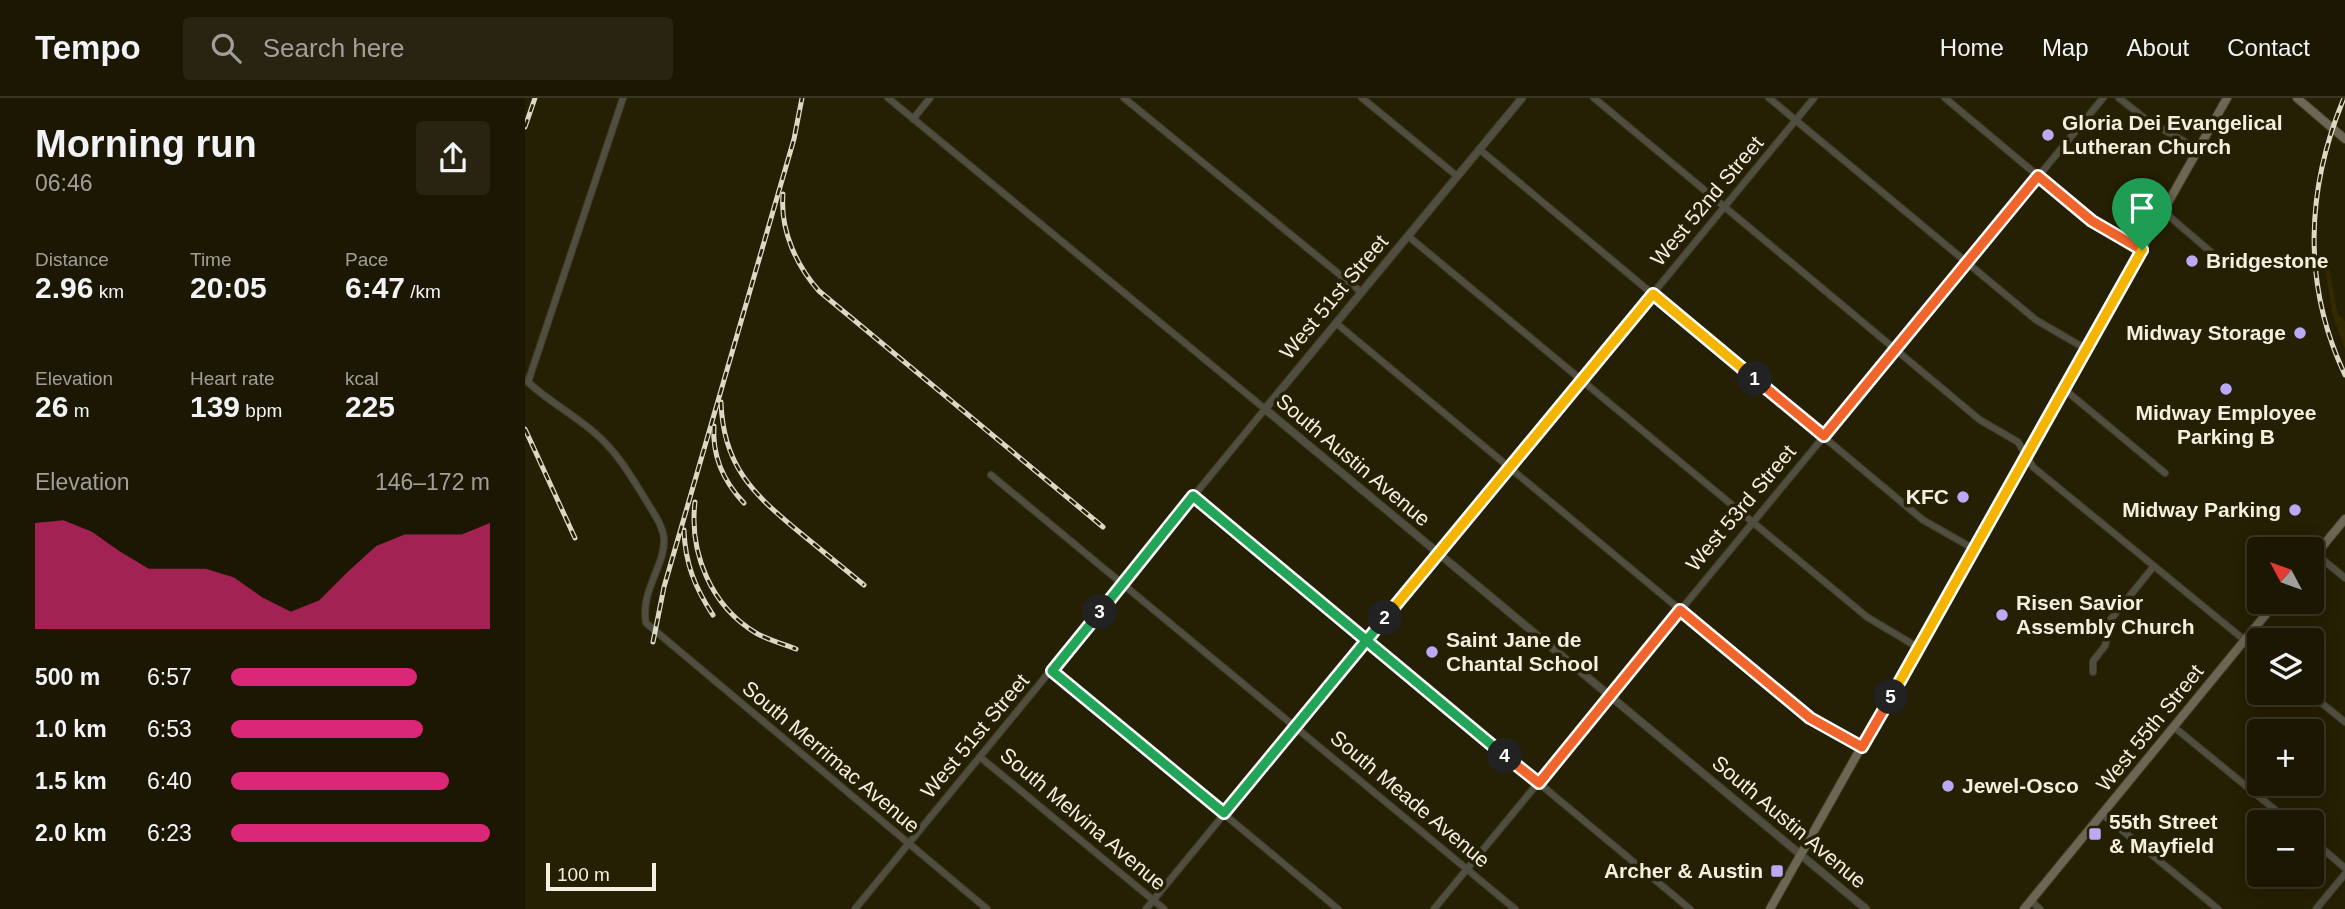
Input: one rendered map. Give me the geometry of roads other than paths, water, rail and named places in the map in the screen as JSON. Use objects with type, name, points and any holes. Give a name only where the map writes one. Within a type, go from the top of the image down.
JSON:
[{"type":"main road","points":[[1770,909],[2227,98]]},
{"type":"main road","points":[[2297,98],[2345,139]]},
{"type":"main road","points":[[2324,544],[2345,519]]},
{"type":"main road","name":"West 55th Street","points":[[2024,909],[2266,614]]},
{"type":"street","name":"South Merrimac Avenue","points":[[623,98],[529,382],[596,434],[630,474],[662,529],[664,543],[644,613],[646,623],[987,909]]},
{"type":"street","name":"South Austin Avenue","points":[[888,98],[1866,909]]},
{"type":"street","points":[[913,118],[930,98]]},
{"type":"street","points":[[1124,98],[1361,292]]},
{"type":"street","points":[[1362,98],[1457,176]]},
{"type":"street","name":"West 51st Street","points":[[855,909],[1522,98]]},
{"type":"street","points":[[1594,98],[1980,420],[2018,442],[2033,467],[2245,640]]},
{"type":"street","points":[[1769,98],[2036,320],[2086,349]]},
{"type":"street","name":"West 52nd Street","points":[[1146,909],[1814,98]]},
{"type":"street","points":[[1945,98],[2092,221],[2142,250]]},
{"type":"street","name":"West 53rd Street","points":[[1434,909],[2103,98]]},
{"type":"street","points":[[2119,98],[2148,121],[2198,149]]},
{"type":"street","points":[[1479,149],[1923,520],[1974,549]]},
{"type":"street","points":[[2163,211],[2212,253]]},
{"type":"street","points":[[1408,236],[1867,617],[1919,648]]},
{"type":"street","points":[[1336,323],[1810,718],[1862,747]]},
{"type":"street","points":[[2064,389],[2165,472]]},
{"type":"street","name":"South Meade Avenue","points":[[991,475],[1515,909]]},
{"type":"street","points":[[1193,496],[1690,909]]},
{"type":"street","points":[[2324,563],[2345,578]]},
{"type":"street","points":[[2092,672],[2094,661],[2105,646],[2111,619],[2154,566]]},
{"type":"street","points":[[1052,671],[1338,909]]},
{"type":"street","points":[[2324,705],[2345,722]]},
{"type":"street","points":[[2174,727],[2275,810]]},
{"type":"street","name":"South Melvina Avenue","points":[[980,757],[1164,909]]},
{"type":"street","points":[[2102,814],[2218,909]]},
{"type":"street","points":[[2324,851],[2345,868]]},
{"type":"street","points":[[2316,909],[2345,874]]},
{"type":"street","points":[[2031,901],[2041,909]]},
{"type":"railway","points":[[525,127],[535,98]]},
{"type":"railway","points":[[653,642],[664,587],[794,139],[802,98]]},
{"type":"railway","points":[[2344,98],[2322,167],[2314,236],[2321,306],[2345,375]]},
{"type":"railway","points":[[783,194],[784,221],[791,246],[803,270],[819,291],[1103,527]]},
{"type":"railway","points":[[721,402],[727,443],[743,476],[767,504],[864,585]]},
{"type":"railway","points":[[714,426],[717,458],[725,477],[744,503]]},
{"type":"railway","points":[[525,429],[575,538]]},
{"type":"railway","points":[[695,502],[694,521],[700,559],[715,593],[740,622],[756,633],[796,649]]},
{"type":"railway","points":[[684,530],[692,575],[713,615]]},
{"type":"place","name":"Gloria Dei Evangelical Lutheran Church","points":[[2048,135]]},
{"type":"place","name":"Bridgestone","points":[[2192,261]]},
{"type":"place","name":"Midway Storage","points":[[2300,333]]},
{"type":"place","name":"Midway Employee Parking B","points":[[2226,389]]},
{"type":"place","name":"KFC","points":[[1963,497]]},
{"type":"place","name":"Midway Parking","points":[[2295,510]]},
{"type":"place","name":"Risen Savior Assembly Church","points":[[2002,615]]},
{"type":"place","name":"Saint Jane de Chantal School","points":[[1432,652]]},
{"type":"place","name":"Jewel-Osco","points":[[1948,786]]},
{"type":"place","name":"55th Street & Mayfield","points":[[2095,834]]},
{"type":"place","name":"Archer & Austin","points":[[1777,871]]}]
